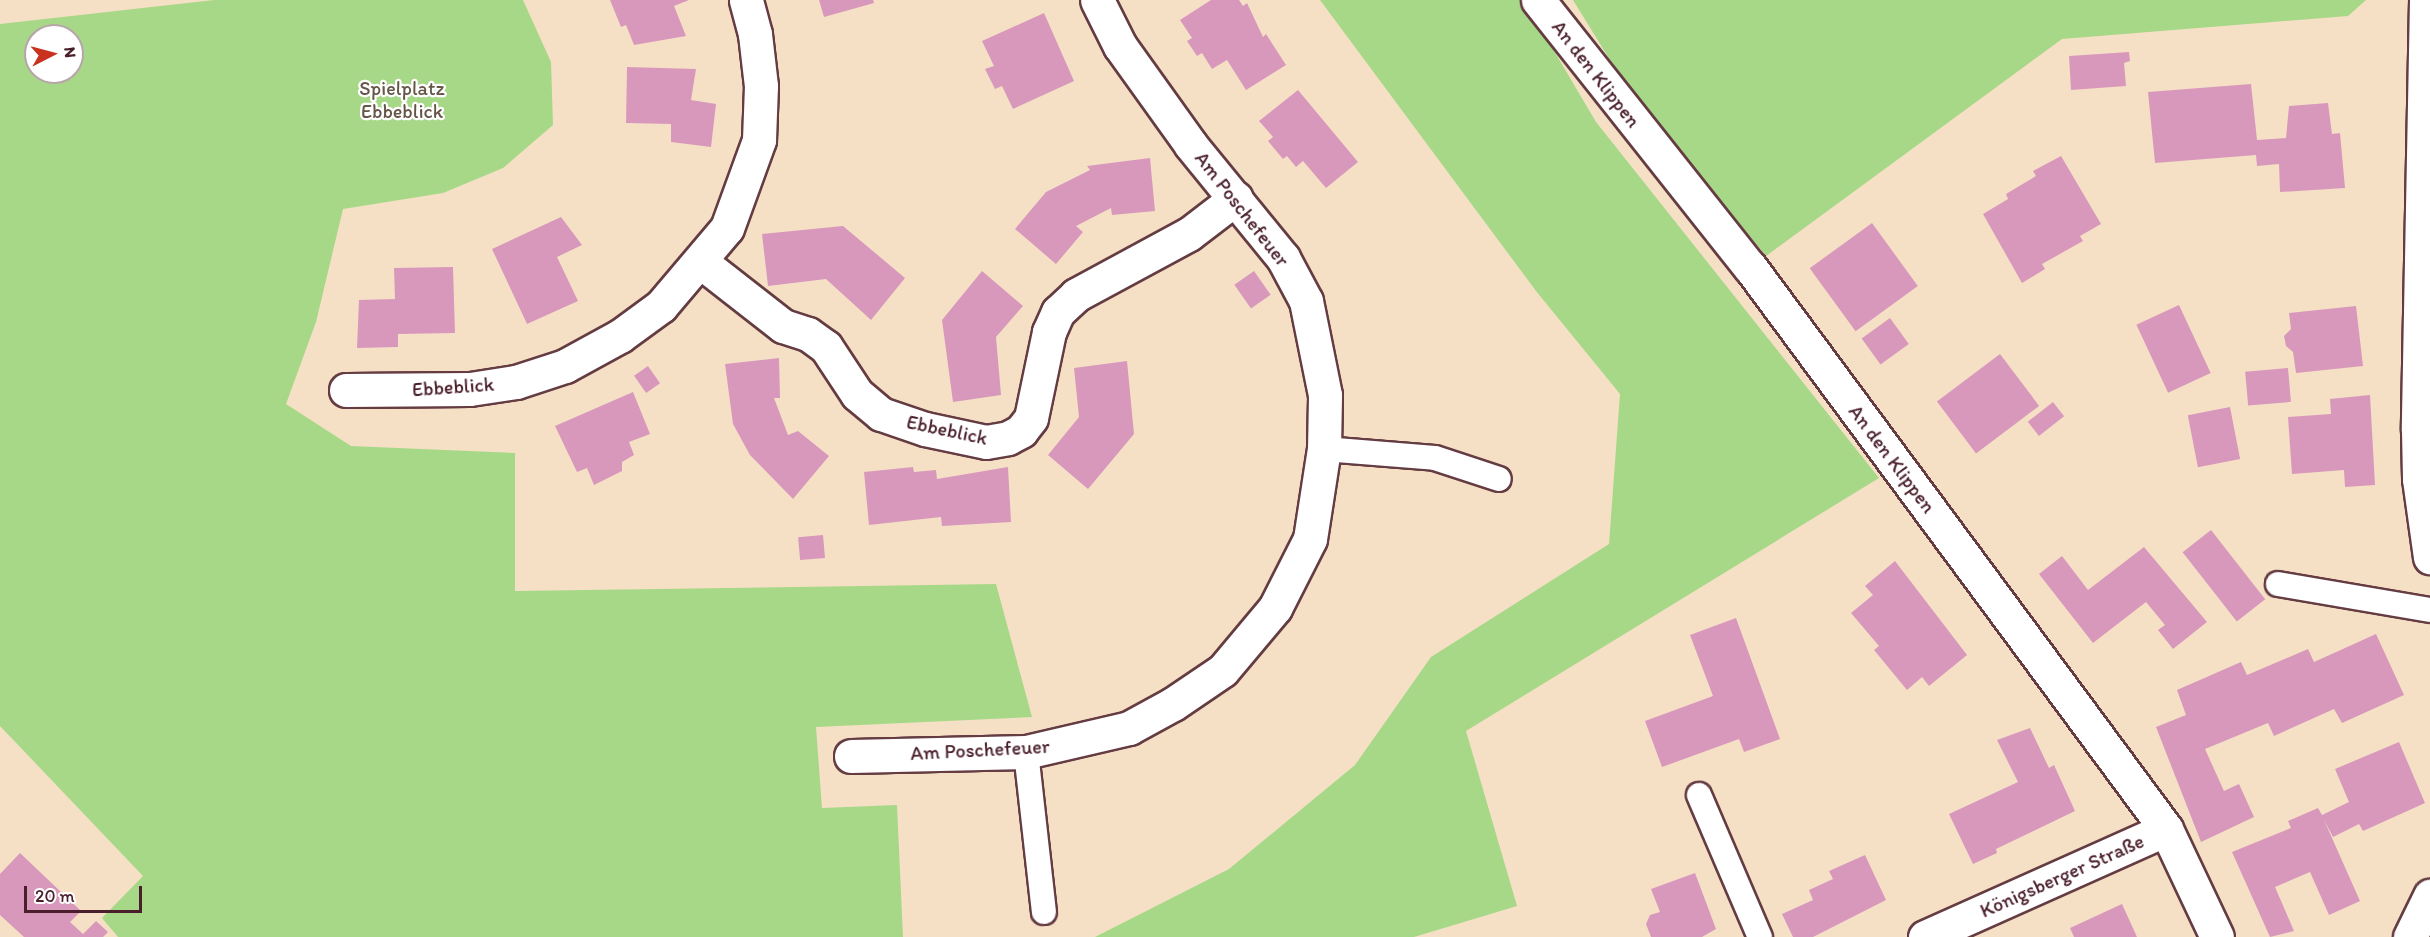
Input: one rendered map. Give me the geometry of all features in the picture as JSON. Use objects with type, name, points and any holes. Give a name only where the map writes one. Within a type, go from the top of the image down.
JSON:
[{"type":"street","name":"Ebbeblick","points":[[346,390],[470,389],[516,382],[565,366],[620,336],[661,306],[701,262],[727,228],[759,140],[761,86],[755,34],[746,0]]},
{"type":"street","name":"Am Poschefeuer","points":[[851,756],[1026,752],[1129,728],[1173,704],[1223,670],[1275,608],[1310,539],[1324,449],[1325,395],[1306,301],[1283,258],[1191,145],[1120,46],[1097,0]]},
{"type":"street","name":"An den Klippen","points":[[1538,0],[1750,267],[2166,829],[2217,937]]},
{"type":"street","points":[[2426,0],[2418,440],[2419,479],[2430,557]]},
{"type":"street","name":"Ebbeblick","points":[[701,262],[783,326],[808,334],[826,347],[857,394],[881,414],[925,429],[986,442],[1008,438],[1021,431],[1031,418],[1049,332],[1059,312],[1076,295],[1189,234],[1236,198]]},
{"type":"street","name":"Königsberger Straße","points":[[1927,937],[2166,829]]},
{"type":"street","points":[[2410,937],[2430,896]]},
{"type":"lane","points":[[1324,449],[1436,458],[1499,479]]},
{"type":"lane","points":[[2277,584],[2430,610]]},
{"type":"lane","points":[[1026,752],[1044,912]]},
{"type":"lane","points":[[1700,795],[1760,937]]},
{"type":"green space","name":"Spielplatz Ebbeblick","points":[[214,0],[523,0],[551,62],[553,125],[503,168],[443,193],[343,209],[316,322],[286,404],[351,446],[515,453],[515,591],[996,584],[1032,717],[816,727],[822,808],[897,805],[903,937],[118,937],[102,918],[143,876],[0,726],[0,24]]},
{"type":"green space","points":[[1320,0],[1524,0],[1596,122],[1879,478],[1466,731],[1517,906],[1414,937],[1095,937],[1229,869],[1355,765],[1431,657],[1609,544],[1620,394],[1536,291]]},
{"type":"green space","points":[[1573,0],[2366,0],[2348,16],[2062,39],[1766,256],[1626,86]]},
{"type":"building","points":[[610,0],[689,0],[674,6],[686,36],[634,45],[626,25],[621,27]]},
{"type":"building","points":[[819,0],[873,0],[874,3],[824,17]]},
{"type":"building","points":[[1211,0],[1239,0],[1243,6],[1247,3],[1263,37],[1266,34],[1286,65],[1246,90],[1227,60],[1212,69],[1202,53],[1197,56],[1187,41],[1192,38],[1180,20]]},
{"type":"building","points":[[1044,13],[1074,81],[1013,109],[1002,86],[995,89],[985,69],[994,66],[982,41]]},
{"type":"building","points":[[2129,52],[2130,61],[2124,63],[2126,86],[2071,90],[2069,56]]},
{"type":"building","points":[[627,67],[696,69],[691,100],[716,104],[711,147],[671,142],[671,124],[626,123]]},
{"type":"building","points":[[2251,84],[2257,140],[2286,138],[2289,106],[2328,103],[2332,134],[2340,133],[2345,188],[2280,192],[2279,164],[2257,166],[2256,155],[2155,163],[2148,92]]},
{"type":"building","points":[[1298,90],[1358,162],[1326,188],[1303,161],[1296,167],[1287,156],[1283,159],[1268,141],[1273,137],[1259,121]]},
{"type":"building","points":[[2061,156],[2101,224],[2080,236],[2083,241],[2042,264],[2045,269],[2022,283],[1983,214],[2008,199],[2006,194],[2036,176],[2033,171]]},
{"type":"building","points":[[1150,158],[1155,211],[1112,215],[1111,208],[1076,226],[1083,232],[1056,264],[1015,229],[1046,192],[1090,170],[1087,166]]},
{"type":"building","points":[[561,217],[582,245],[557,257],[578,301],[527,324],[492,249]]},
{"type":"building","points":[[1872,223],[1918,286],[1856,331],[1810,268]]},
{"type":"building","points":[[843,226],[905,278],[871,320],[826,279],[768,286],[762,234]]},
{"type":"building","points":[[453,267],[455,333],[398,334],[398,347],[357,348],[359,300],[395,299],[394,268]]},
{"type":"building","points":[[982,271],[1023,306],[996,337],[1001,395],[953,402],[942,320]]},
{"type":"building","points":[[1254,271],[1271,295],[1251,309],[1234,285]]},
{"type":"building","points":[[2179,305],[2211,373],[2168,393],[2136,325]]},
{"type":"building","points":[[2356,306],[2363,366],[2296,373],[2293,352],[2286,346],[2284,336],[2291,329],[2289,313]]},
{"type":"building","points":[[1890,318],[1909,344],[1880,364],[1862,339]]},
{"type":"building","points":[[2000,354],[2039,406],[1976,453],[1937,402]]},
{"type":"building","points":[[779,358],[780,398],[774,398],[788,435],[798,431],[829,456],[793,499],[750,455],[733,424],[725,364]]},
{"type":"building","points":[[1127,361],[1134,434],[1088,489],[1048,455],[1079,417],[1074,368]]},
{"type":"building","points":[[648,366],[660,383],[646,393],[634,376]]},
{"type":"building","points":[[2288,368],[2291,402],[2248,406],[2245,372]]},
{"type":"building","points":[[633,392],[650,434],[629,442],[634,455],[622,462],[622,471],[594,485],[587,468],[577,472],[555,426]]},
{"type":"building","points":[[2370,395],[2375,485],[2345,487],[2344,470],[2292,474],[2288,417],[2331,414],[2330,399]]},
{"type":"building","points":[[2053,402],[2064,416],[2039,436],[2028,422]]},
{"type":"building","points":[[2230,407],[2240,459],[2198,467],[2188,415]]},
{"type":"building","points":[[913,467],[914,472],[936,470],[937,479],[1008,467],[1011,522],[942,526],[941,517],[869,525],[864,472]]},
{"type":"building","points":[[2211,530],[2265,599],[2237,622],[2183,552]]},
{"type":"building","points":[[823,535],[825,558],[800,560],[798,537]]},
{"type":"building","points":[[2144,547],[2207,622],[2173,649],[2158,630],[2165,625],[2146,602],[2093,643],[2039,574],[2062,556],[2088,590]]},
{"type":"building","points":[[1895,561],[1967,655],[1929,686],[1922,677],[1907,690],[1874,650],[1879,646],[1851,613],[1873,595],[1865,586]]},
{"type":"building","points":[[1736,618],[1780,739],[1744,752],[1739,739],[1662,767],[1645,721],[1713,696],[1690,635]]},
{"type":"building","points":[[2376,634],[2404,695],[2342,723],[2334,709],[2274,736],[2268,723],[2205,749],[2224,791],[2239,784],[2254,817],[2201,842],[2156,727],[2186,715],[2177,690],[2241,662],[2247,675],[2308,649],[2314,662]]},
{"type":"building","points":[[2030,728],[2049,768],[2054,765],[2075,811],[1996,849],[1997,853],[1973,864],[1949,814],[2018,782],[1997,740]]},
{"type":"building","points":[[2399,742],[2425,803],[2363,831],[2359,824],[2333,837],[2324,820],[2360,901],[2329,915],[2310,872],[2275,887],[2294,931],[2270,937],[2232,852],[2291,828],[2288,821],[2318,808],[2322,815],[2349,802],[2335,769]]},
{"type":"building","points":[[20,853],[81,911],[70,922],[83,934],[96,921],[108,932],[103,937],[24,937],[0,915],[0,874]]},
{"type":"building","points":[[1865,855],[1886,900],[1813,937],[1793,937],[1782,914],[1813,900],[1809,890],[1833,879],[1829,871]]},
{"type":"building","points":[[1695,873],[1716,929],[1702,937],[1651,937],[1646,924],[1650,915],[1660,912],[1651,889]]},
{"type":"building","points":[[2122,904],[2137,937],[2074,937],[2070,928]]}]
